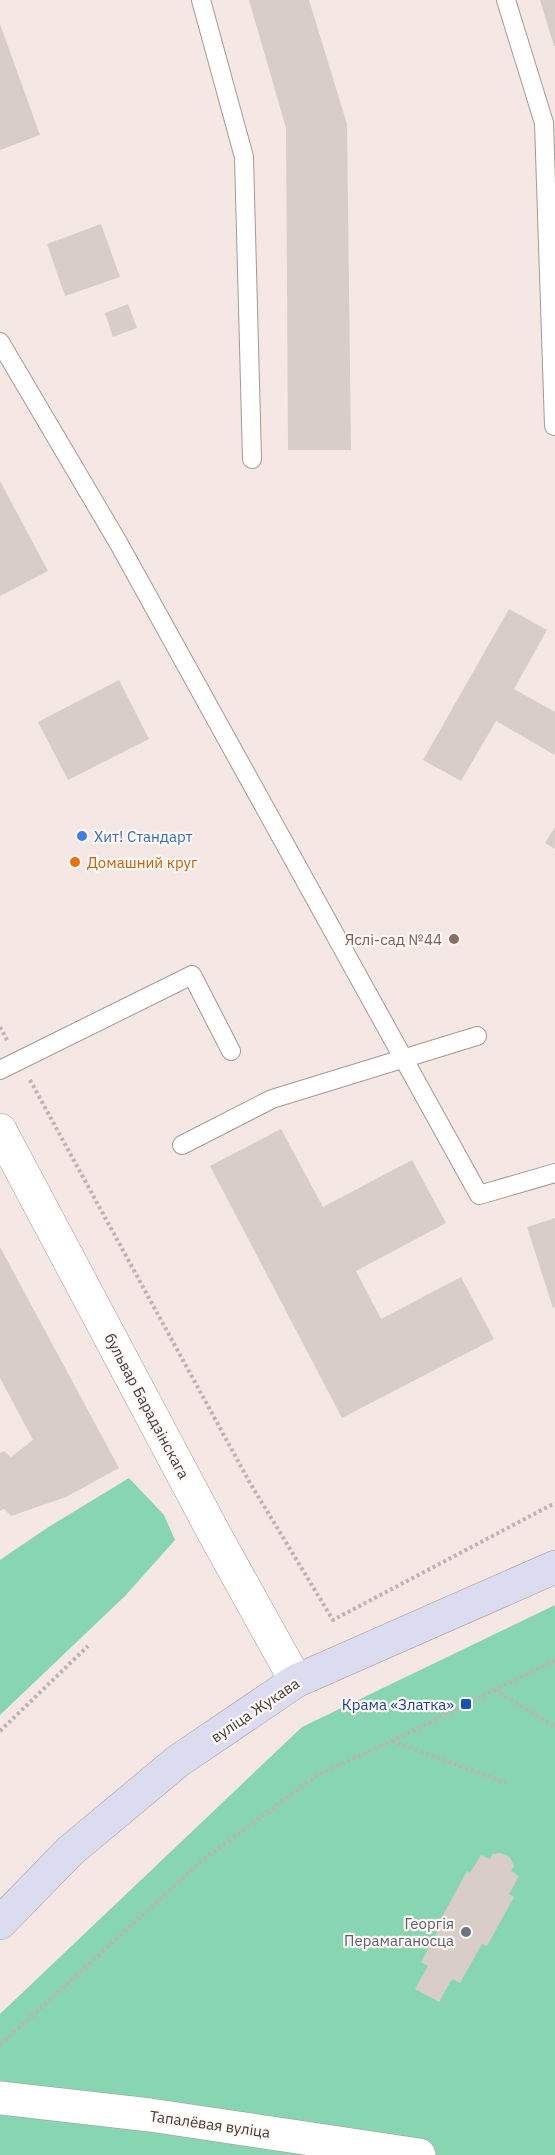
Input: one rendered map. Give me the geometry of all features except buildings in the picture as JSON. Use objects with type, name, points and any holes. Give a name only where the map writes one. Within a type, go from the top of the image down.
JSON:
[{"type":"street","name":"бульвар Барадзінскага","points":[[0,1130],[215,1535],[296,1681]]},
{"type":"street","name":"вуліца Жукава","points":[[0,1923],[70,1851],[178,1761],[296,1681],[555,1567]]},
{"type":"street","name":"Тапалёвая вуліца","points":[[0,2098],[150,2115],[419,2155]]},
{"type":"lane","points":[[201,0],[244,157],[252,459]]},
{"type":"lane","points":[[506,0],[544,123],[554,426]]},
{"type":"lane","points":[[0,342],[119,544],[478,1195],[555,1173]]},
{"type":"lane","points":[[0,1070],[192,975],[231,1051]]},
{"type":"lane","points":[[182,1145],[272,1099],[477,1036]]},
{"type":"path","points":[[0,1027],[250,1483],[333,1620],[555,1503]]},
{"type":"path","points":[[0,1731],[88,1646]]},
{"type":"path","points":[[0,2045],[204,1859],[319,1774],[392,1741],[555,1660]]},
{"type":"path","points":[[494,1690],[555,1727]]},
{"type":"path","points":[[392,1741],[506,1784]]},
{"type":"green space","points":[[129,1478],[164,1515],[175,1540],[125,1596],[0,1715],[0,1560]]},
{"type":"green space","points":[[555,1605],[555,2155],[0,2155],[0,2014],[302,1727]]},
{"type":"place","name":"Хит! Стандарт","points":[[82,836]]},
{"type":"place","name":"Домашний круг","points":[[75,862]]},
{"type":"place","name":"Яслі-сад №44","points":[[454,939]]},
{"type":"place","name":"Крама «Златка»","points":[[466,1704]]},
{"type":"place","name":"Георгія Перамаганосца","points":[[466,1932]]}]
